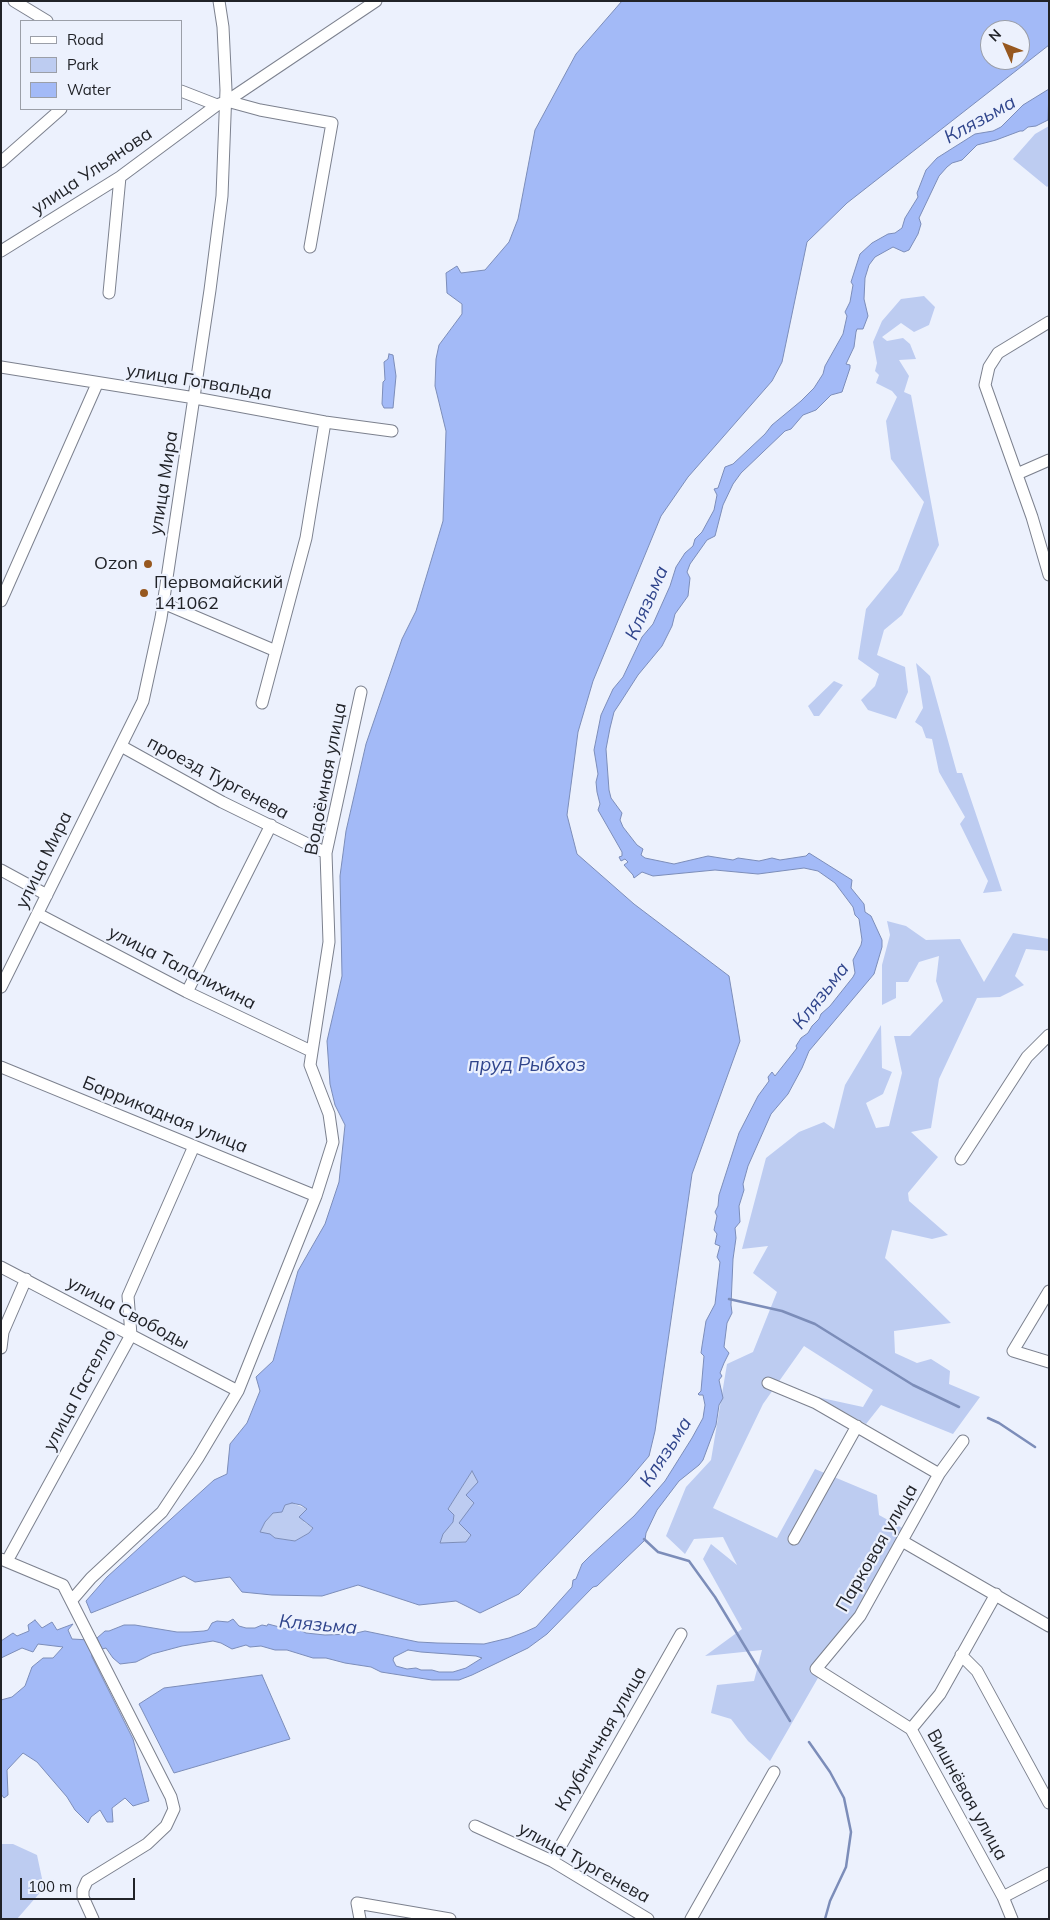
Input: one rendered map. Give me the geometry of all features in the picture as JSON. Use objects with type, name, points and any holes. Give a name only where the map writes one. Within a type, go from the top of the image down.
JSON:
[{"type":"street","points":[[14,1],[45,20]]},
{"type":"street","name":"улица Мира","points":[[1,987],[143,701],[163,603],[195,398],[222,196],[223,27],[219,1]]},
{"type":"street","name":"улица Ульянова","points":[[2,250],[120,177],[222,103],[376,1]]},
{"type":"street","points":[[182,91],[222,103],[332,123],[310,248]]},
{"type":"street","points":[[1,162],[60,110]]},
{"type":"street","points":[[109,293],[120,177]]},
{"type":"street","points":[[1049,322],[998,353],[989,367],[985,385],[1017,474],[1049,575]]},
{"type":"street","name":"улица Готвальда","points":[[1,367],[97,384],[195,398],[325,422],[392,431]]},
{"type":"street","points":[[1,601],[97,384]]},
{"type":"street","points":[[262,702],[306,538],[325,422]]},
{"type":"street","points":[[1017,474],[1049,460]]},
{"type":"street","points":[[163,603],[276,651]]},
{"type":"street","name":"Водоёмная улица","points":[[72,1600],[91,1578],[162,1512],[198,1458],[238,1391],[316,1196],[333,1142],[329,1114],[310,1065],[329,942],[326,853],[361,692]]},
{"type":"street","name":"проезд Тургенева","points":[[121,746],[222,802],[326,853]]},
{"type":"street","points":[[187,992],[271,825]]},
{"type":"street","points":[[1,870],[47,895]]},
{"type":"street","name":"улица Талалихина","points":[[38,914],[187,992],[311,1051]]},
{"type":"street","points":[[961,1159],[1027,1057],[1049,1035]]},
{"type":"street","name":"Баррикадная улица","points":[[1,1067],[316,1196]]},
{"type":"street","name":"улица Гастелло","points":[[4,1560],[132,1335],[128,1296],[194,1146]]},
{"type":"street","name":"улица Свободы","points":[[1,1267],[238,1391]]},
{"type":"street","points":[[1,1348],[4,1332],[26,1279]]},
{"type":"street","points":[[1049,1290],[1013,1351],[1049,1362]]},
{"type":"street","points":[[768,1383],[816,1403],[939,1474]]},
{"type":"street","points":[[794,1539],[857,1426]]},
{"type":"street","name":"Парковая улица","points":[[816,1669],[860,1616],[939,1474],[963,1440]]},
{"type":"street","points":[[902,1541],[1049,1626]]},
{"type":"street","points":[[4,1560],[63,1585],[171,1797],[174,1809],[166,1826],[147,1844],[87,1882],[83,1890],[83,1897],[93,1919]]},
{"type":"street","points":[[911,1729],[940,1694],[996,1594]]},
{"type":"street","name":"Клубничная улица","points":[[552,1861],[680,1634]]},
{"type":"street","points":[[961,1655],[977,1671],[1049,1803]]},
{"type":"street","name":"Вишнёвая улица","points":[[816,1669],[911,1729],[1003,1897],[1012,1919]]},
{"type":"street","points":[[691,1919],[774,1772]]},
{"type":"street","name":"улица Тургенева","points":[[475,1826],[552,1861],[648,1919]]},
{"type":"street","points":[[1003,1897],[1049,1873]]},
{"type":"street","points":[[360,1919],[357,1903],[450,1919]]},
{"type":"green space","points":[[1049,126],[1049,185],[1047,187],[1013,159],[1035,134]]},
{"type":"green space","points":[[924,296],[935,307],[929,325],[914,332],[901,323],[882,337],[887,341],[903,338],[910,344],[916,359],[899,360],[909,376],[904,392],[911,395],[939,545],[902,615],[884,630],[877,655],[905,667],[908,692],[896,719],[868,710],[861,700],[875,686],[879,674],[858,659],[866,609],[898,570],[924,502],[891,459],[886,421],[897,397],[892,391],[876,383],[879,375],[875,371],[877,363],[873,342],[882,321],[901,299]]},
{"type":"green space","points":[[916,663],[930,676],[957,773],[962,773],[1002,891],[983,893],[988,881],[960,824],[965,817],[939,772],[932,739],[926,738],[922,727],[915,722],[923,708]]},
{"type":"green space","points":[[834,681],[843,685],[819,716],[814,716],[808,706]]},
{"type":"green space","points":[[887,921],[906,926],[926,940],[960,939],[984,982],[1013,933],[1049,939],[1049,951],[1026,949],[1015,976],[1024,985],[1000,997],[977,998],[939,1079],[931,1128],[911,1132],[938,1157],[908,1193],[909,1201],[948,1235],[932,1239],[892,1230],[885,1258],[951,1323],[894,1331],[895,1353],[917,1363],[931,1359],[950,1371],[949,1384],[980,1397],[953,1434],[881,1405],[866,1424],[817,1397],[863,1407],[873,1390],[804,1346],[763,1404],[713,1508],[777,1538],[815,1469],[877,1495],[879,1515],[904,1529],[770,1761],[748,1741],[731,1719],[711,1713],[717,1685],[754,1681],[762,1650],[705,1656],[742,1629],[703,1559],[711,1544],[737,1565],[723,1537],[694,1539],[685,1554],[666,1536],[686,1487],[711,1460],[727,1364],[753,1352],[777,1292],[753,1273],[768,1246],[742,1249],[766,1158],[799,1132],[824,1122],[834,1129],[845,1085],[881,1025],[882,1068],[892,1072],[883,1094],[866,1103],[876,1128],[889,1126],[902,1073],[894,1036],[910,1036],[943,1001],[936,981],[939,956],[919,962],[908,982],[896,982],[896,998],[882,1005],[882,965],[890,935]]},
{"type":"green space","points":[[472,1471],[478,1482],[471,1535],[466,1542],[440,1543],[443,1534],[453,1522],[454,1515],[448,1509]]},
{"type":"green space","points":[[292,1503],[307,1509],[304,1522],[313,1528],[309,1533],[295,1541],[275,1538],[260,1532],[265,1522],[273,1513],[282,1512],[285,1505]]},
{"type":"green space","points":[[1,1844],[13,1844],[37,1855],[44,1888],[17,1919],[1,1919]]},
{"type":"water","name":"пруд Рыбхоз","points":[[622,1],[1049,1],[1049,45],[1030,60],[1030,20],[980,20],[980,70],[1017,70],[847,203],[807,242],[782,362],[772,381],[688,477],[661,516],[593,681],[578,732],[567,815],[577,854],[634,904],[729,976],[740,1041],[692,1174],[655,1431],[649,1456],[627,1482],[519,1594],[480,1613],[456,1601],[419,1605],[358,1585],[322,1596],[272,1595],[242,1592],[230,1577],[195,1582],[184,1576],[91,1613],[86,1601],[107,1577],[214,1480],[227,1474],[230,1444],[247,1423],[260,1391],[256,1377],[273,1361],[298,1271],[325,1224],[339,1182],[345,1125],[335,1105],[330,1084],[327,1041],[342,976],[340,876],[346,831],[366,744],[402,639],[416,611],[443,521],[446,431],[435,386],[436,359],[439,345],[462,314],[462,304],[447,293],[446,273],[457,266],[461,273],[485,270],[509,242],[518,219],[535,130],[576,54]],"holes":[[[472,1471],[478,1482],[466,1495],[474,1503],[459,1523],[471,1535],[466,1542],[440,1543],[443,1534],[453,1522],[454,1515],[448,1509]],[[292,1503],[307,1509],[299,1517],[313,1528],[309,1533],[295,1541],[275,1538],[270,1534],[260,1532],[265,1522],[273,1513],[282,1512],[285,1505]]]},
{"type":"water","points":[[1049,89],[1048,120],[1036,126],[1028,127],[1023,131],[977,145],[962,160],[952,163],[947,167],[939,176],[919,218],[921,224],[918,234],[909,250],[904,252],[893,247],[875,257],[869,265],[865,278],[864,299],[868,316],[863,329],[857,329],[854,347],[846,364],[850,365],[850,368],[842,392],[831,395],[816,410],[803,415],[791,429],[785,431],[741,473],[733,484],[723,505],[715,536],[707,540],[690,564],[687,572],[690,578],[688,596],[675,614],[672,626],[662,646],[638,675],[614,712],[610,728],[606,749],[609,790],[611,798],[622,813],[620,820],[623,827],[637,845],[643,849],[641,855],[645,858],[674,864],[708,856],[733,860],[738,858],[759,861],[772,858],[780,860],[806,856],[809,853],[852,880],[851,888],[864,904],[865,912],[871,916],[882,940],[882,947],[874,974],[809,1051],[788,1094],[771,1114],[748,1166],[739,1206],[740,1222],[735,1228],[732,1313],[727,1323],[724,1347],[729,1353],[719,1380],[723,1398],[719,1405],[716,1425],[703,1460],[679,1481],[657,1510],[646,1533],[645,1540],[597,1586],[593,1587],[547,1634],[528,1648],[459,1680],[432,1680],[381,1672],[371,1667],[326,1658],[313,1658],[287,1650],[275,1650],[261,1646],[250,1647],[246,1645],[232,1649],[213,1641],[182,1646],[152,1654],[136,1662],[120,1664],[106,1648],[102,1649],[97,1638],[105,1631],[124,1625],[190,1632],[208,1630],[212,1623],[217,1621],[228,1622],[233,1619],[239,1626],[246,1628],[267,1626],[268,1624],[287,1629],[294,1627],[306,1633],[325,1635],[352,1634],[365,1631],[418,1642],[484,1644],[525,1632],[536,1627],[572,1587],[573,1580],[576,1579],[582,1564],[634,1516],[665,1481],[692,1438],[703,1418],[705,1405],[703,1395],[698,1394],[701,1391],[704,1356],[701,1353],[706,1321],[715,1304],[720,1262],[717,1257],[720,1246],[715,1244],[717,1234],[714,1230],[717,1216],[715,1212],[739,1133],[758,1096],[769,1081],[768,1077],[772,1072],[775,1076],[797,1048],[796,1046],[801,1038],[808,1033],[821,1014],[830,1006],[853,977],[855,973],[853,960],[862,940],[859,919],[855,915],[853,907],[835,883],[818,871],[804,868],[758,874],[715,870],[653,876],[642,872],[634,878],[624,865],[628,862],[625,859],[621,861],[619,857],[622,856],[622,852],[598,810],[600,804],[596,782],[598,774],[594,750],[601,715],[613,689],[623,677],[642,637],[653,624],[670,586],[676,567],[685,553],[693,546],[695,539],[702,532],[714,510],[717,495],[714,489],[718,488],[725,467],[733,464],[772,425],[801,401],[814,388],[823,374],[825,366],[843,334],[847,316],[845,312],[850,302],[853,285],[851,282],[860,254],[872,243],[902,228],[905,218],[918,197],[917,193],[926,170],[937,158],[975,134],[993,131],[1001,127],[1023,105]],"holes":[[[408,1650],[476,1656],[482,1658],[466,1668],[453,1672],[439,1672],[416,1668],[407,1669],[396,1666],[393,1660],[394,1657]]]},
{"type":"water","points":[[389,354],[393,355],[396,376],[393,408],[384,408],[382,404],[383,382],[385,380],[384,362],[388,359]]},
{"type":"water","points":[[35,1620],[42,1628],[52,1622],[57,1630],[73,1624],[68,1630],[72,1639],[90,1640],[92,1657],[133,1739],[149,1801],[133,1806],[125,1798],[112,1808],[113,1822],[107,1822],[100,1810],[91,1817],[88,1823],[75,1810],[67,1797],[37,1762],[23,1753],[7,1770],[8,1795],[4,1798],[1,1794],[1,1700],[12,1697],[25,1686],[32,1667],[43,1658],[53,1658],[63,1647],[38,1644],[33,1652],[22,1648],[1,1658],[1,1641],[13,1633],[17,1636],[29,1631],[28,1625]]},
{"type":"water","points":[[262,1675],[290,1739],[174,1773],[139,1704],[164,1688]]},
{"type":"waterway","points":[[729,1299],[782,1311],[815,1324],[913,1385],[959,1407]]},
{"type":"waterway","points":[[988,1418],[999,1423],[1035,1447]]},
{"type":"waterway","points":[[644,1539],[658,1552],[689,1561],[715,1597],[790,1721]]},
{"type":"waterway","points":[[809,1742],[830,1772],[844,1798],[851,1832],[846,1867],[830,1901],[825,1919]]},
{"type":"place","name":"Ozon","points":[[148,564]]},
{"type":"place","name":"Первомайский 141062","points":[[144,593]]},
{"type":"water label","name":"Клязьма","points":[[980,120]]},
{"type":"water label","name":"Клязьма","points":[[647,603]]},
{"type":"water label","name":"Клязьма","points":[[821,996]]},
{"type":"water label","name":"Клязьма","points":[[666,1452]]},
{"type":"water label","name":"Клязьма","points":[[318,1625]]}]
